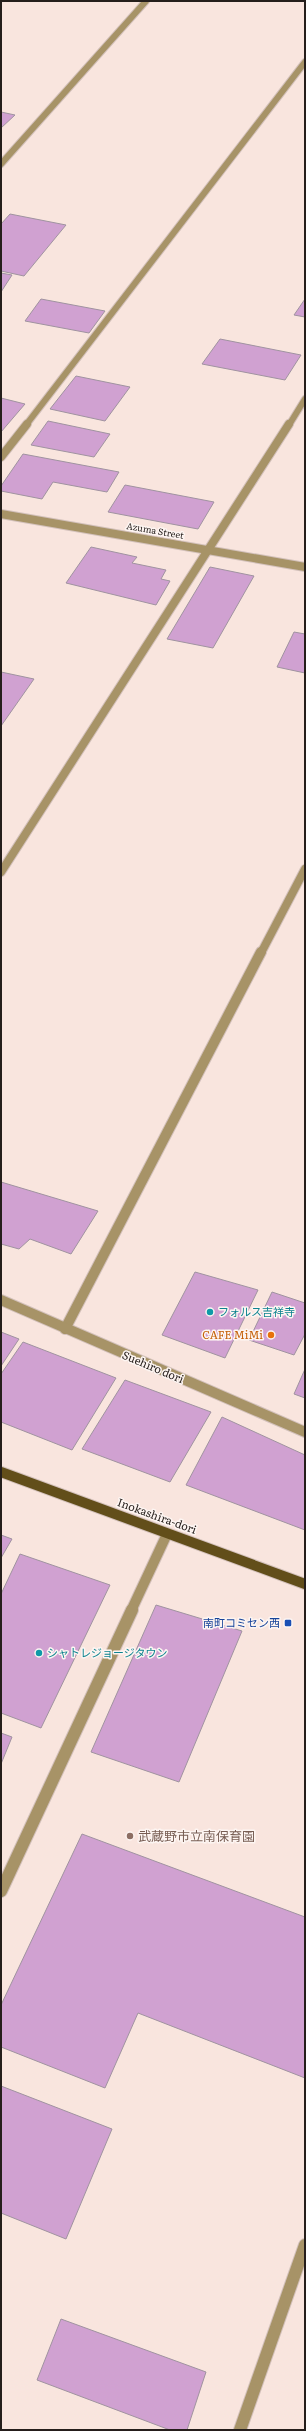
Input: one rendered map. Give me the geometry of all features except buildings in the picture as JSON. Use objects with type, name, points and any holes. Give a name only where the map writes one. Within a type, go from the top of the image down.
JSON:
[{"type":"main road","name":"Inokashira-dori","points":[[1,1472],[305,1584]]},
{"type":"street","points":[[1,164],[146,1]]},
{"type":"street","points":[[1,457],[305,62]]},
{"type":"street","points":[[1,872],[305,400]]},
{"type":"street","name":"Azuma Street","points":[[1,514],[305,568]]},
{"type":"street","points":[[65,1329],[181,1103],[305,869]]},
{"type":"street","name":"Suehiro dori","points":[[1,1300],[305,1432]]},
{"type":"street","points":[[1,1891],[167,1534]]},
{"type":"street","points":[[240,2430],[305,2245]]},
{"type":"place","name":"フォルス吉祥寺","points":[[210,1312]]},
{"type":"place","name":"CAFE MiMi","points":[[271,1335]]},
{"type":"place","name":"南町コミセン西","points":[[288,1623]]},
{"type":"place","name":"シャトレジョージタウン","points":[[39,1653]]},
{"type":"place","name":"武蔵野市立南保育園","points":[[130,1836]]}]
